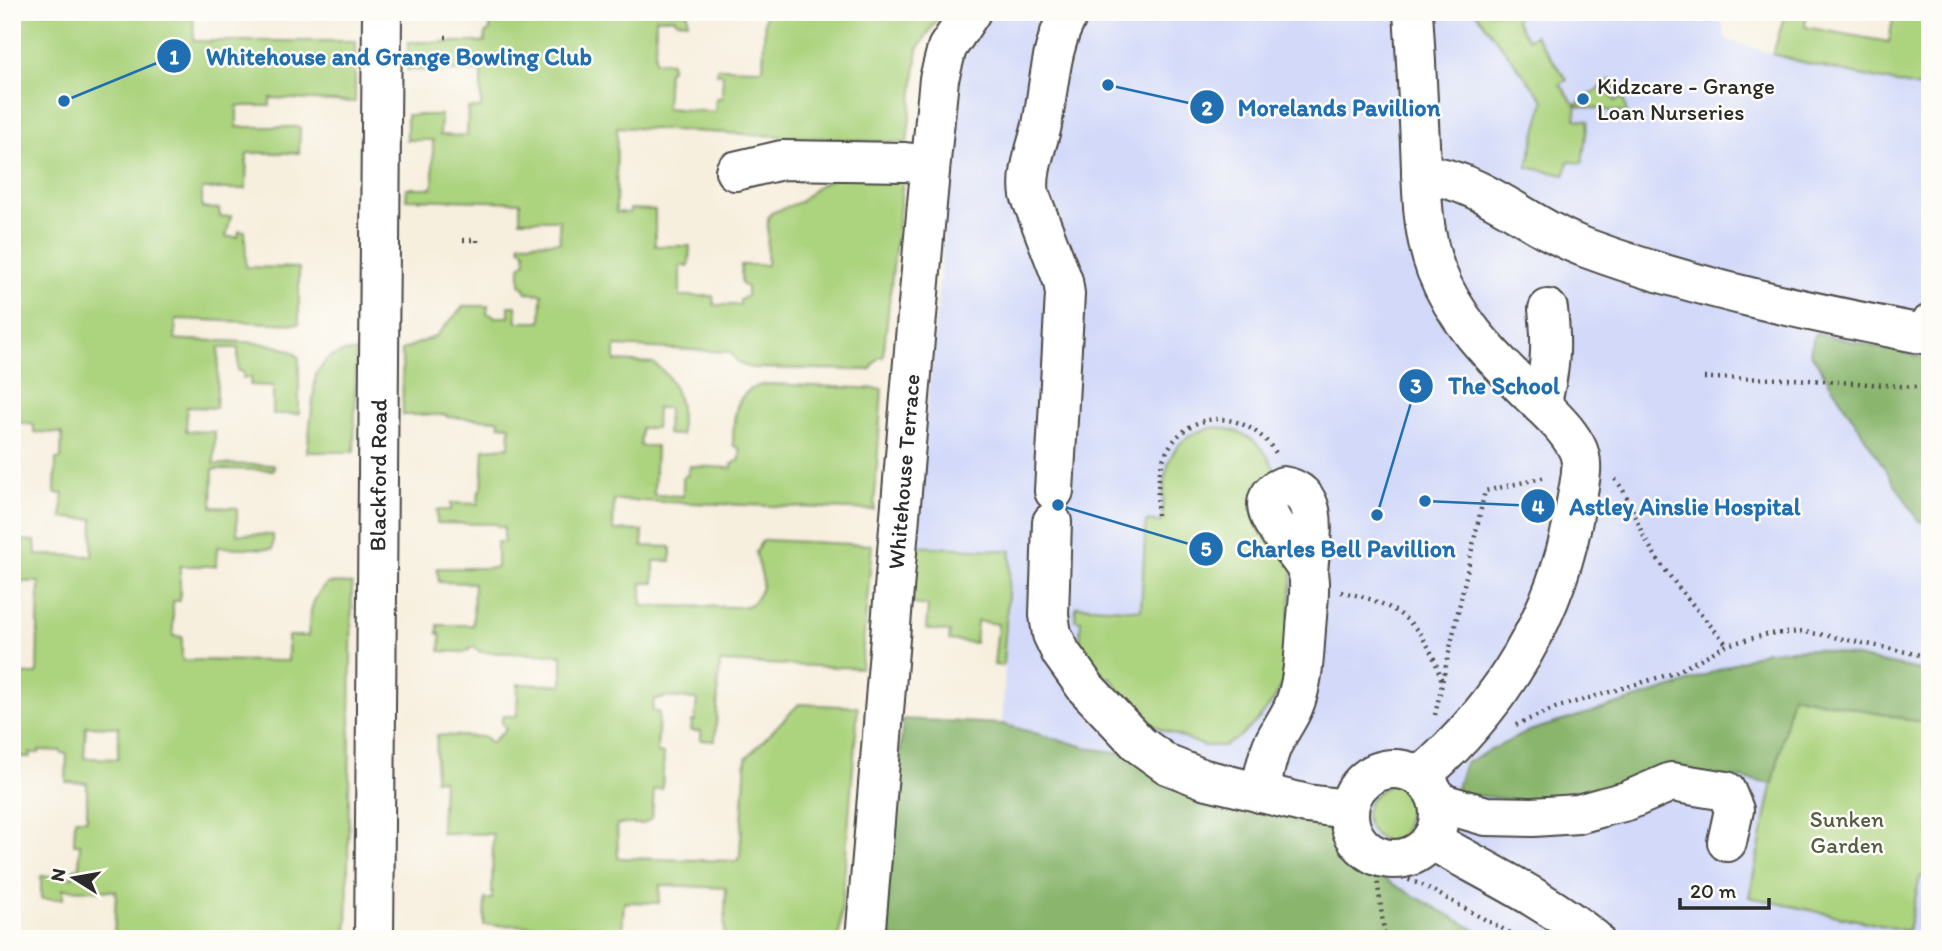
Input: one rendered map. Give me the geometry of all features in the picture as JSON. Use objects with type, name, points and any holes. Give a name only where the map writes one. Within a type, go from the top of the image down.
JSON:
[{"type":"street","name":"Blackford Road","points":[[374,939],[382,12]]},
{"type":"street","name":"Whitehouse Terrace","points":[[864,939],[893,621],[914,331],[942,61],[947,48],[971,12]]},
{"type":"street","points":[[1070,12],[1060,36],[1028,182],[1030,195],[1063,281],[1065,294],[1053,507],[1050,624],[1061,653],[1086,688],[1140,745],[1168,765],[1204,779],[1260,793],[1307,804],[1348,809]]},
{"type":"street","points":[[1413,12],[1421,174],[1429,245],[1435,266],[1451,303],[1485,349],[1541,405],[1576,445],[1582,468],[1566,551],[1552,596],[1537,629],[1503,688],[1435,777],[1439,818],[1430,840],[1419,851],[1405,858],[1375,861],[1356,839],[1350,825],[1348,809],[1357,787],[1375,772],[1398,769],[1435,777],[1486,816],[1578,814],[1627,802],[1671,782],[1726,791],[1734,810],[1727,842]]},
{"type":"street","points":[[735,171],[782,160],[905,162],[930,165]]},
{"type":"street","points":[[1421,174],[1451,180],[1508,207],[1566,241],[1672,277],[1750,299],[1927,335],[1930,324]]},
{"type":"street","points":[[1541,405],[1551,365],[1548,309]]},
{"type":"street","points":[[1260,793],[1272,748],[1293,707],[1301,679],[1308,598],[1324,577],[1269,516],[1269,499],[1283,486]]},
{"type":"street","points":[[1430,840],[1520,890],[1577,925],[1594,939]]},
{"type":"path","points":[[463,240],[477,240],[477,243]]},
{"type":"path","points":[[1704,378],[1794,379],[1930,388]]},
{"type":"path","points":[[1157,515],[1161,466],[1170,446],[1191,427],[1210,419],[1239,422],[1261,435],[1277,454],[1283,486]]},
{"type":"path","points":[[1435,777],[1429,736],[1485,491],[1582,468],[1593,466],[1605,469],[1620,485],[1655,555],[1727,645]]},
{"type":"path","points":[[1324,577],[1338,592],[1378,601],[1410,622],[1428,645],[1442,683]]},
{"type":"path","points":[[1507,729],[1555,708],[1674,673],[1727,645],[1768,634],[1803,632],[1866,642],[1930,657]]},
{"type":"path","points":[[1375,861],[1385,939]]},
{"type":"path","points":[[1375,861],[1521,939]]},
{"type":"shaded area","points":[[992,12],[1719,12],[1726,40],[1813,65],[1930,90],[1930,939],[884,939],[903,719],[1002,723],[1011,551],[917,546],[922,456],[961,61]]},
{"type":"green space","points":[[12,12],[193,12],[194,41],[355,41],[355,102],[270,98],[270,106],[237,106],[237,127],[300,127],[299,153],[247,153],[246,189],[202,189],[202,208],[219,209],[220,217],[231,216],[226,237],[238,237],[239,231],[245,231],[246,267],[299,268],[299,324],[176,319],[175,339],[261,343],[291,351],[299,358],[299,414],[273,414],[273,386],[250,385],[251,378],[243,378],[243,372],[238,371],[238,348],[219,348],[216,408],[187,407],[186,431],[215,432],[214,464],[274,465],[274,470],[213,469],[212,507],[237,508],[237,534],[273,535],[273,549],[217,547],[216,566],[180,566],[180,601],[173,601],[173,636],[182,637],[182,660],[288,661],[288,636],[308,636],[312,607],[322,589],[328,583],[352,584],[347,939],[114,939],[116,891],[63,889],[63,899],[41,899],[41,876],[73,877],[73,869],[79,868],[80,844],[74,844],[75,819],[87,819],[87,783],[66,782],[67,754],[61,751],[39,750],[39,753],[30,753],[30,757],[12,757],[12,674],[37,674],[39,582],[12,581],[12,540],[35,541],[36,555],[92,556],[93,519],[62,518],[63,494],[55,493],[56,459],[61,459],[62,433],[34,432],[34,425],[12,421]],"holes":[[[86,726],[119,727],[118,759],[84,758]]]},
{"type":"green space","points":[[485,12],[688,12],[688,22],[676,21],[675,18],[656,18],[655,61],[671,62],[666,108],[715,112],[716,98],[722,98],[723,74],[717,74],[717,68],[763,69],[765,12],[942,12],[918,49],[907,143],[617,127],[616,212],[630,213],[630,209],[655,210],[655,246],[690,246],[689,266],[680,266],[680,296],[713,296],[714,305],[740,305],[740,300],[747,296],[747,287],[741,284],[741,265],[767,265],[768,218],[771,213],[800,202],[818,186],[843,173],[903,179],[883,357],[879,357],[870,370],[751,368],[739,364],[730,352],[615,346],[615,361],[653,363],[668,377],[677,395],[681,435],[667,434],[668,408],[657,408],[656,428],[641,428],[640,446],[656,446],[654,495],[683,496],[683,477],[687,476],[690,466],[732,468],[732,464],[740,460],[740,449],[733,445],[735,415],[741,398],[756,387],[767,384],[882,389],[874,510],[614,500],[613,530],[643,531],[642,546],[671,547],[671,561],[654,561],[654,583],[642,583],[642,606],[749,605],[762,586],[756,552],[761,542],[766,540],[872,545],[861,668],[720,662],[715,741],[701,740],[701,731],[691,731],[697,699],[654,699],[652,711],[659,712],[657,753],[664,754],[662,789],[654,789],[652,818],[643,824],[617,824],[618,858],[737,861],[740,855],[746,758],[799,704],[858,707],[839,939],[724,939],[726,888],[660,885],[659,903],[624,902],[622,933],[611,932],[611,939],[602,939],[602,927],[484,925],[485,899],[492,899],[493,834],[441,833],[443,780],[435,779],[437,735],[485,737],[491,743],[506,729],[502,716],[517,716],[518,684],[562,685],[562,655],[480,652],[474,646],[466,652],[440,651],[441,634],[438,634],[438,625],[473,625],[474,583],[439,582],[437,568],[497,568],[497,542],[504,542],[504,527],[496,524],[437,523],[437,510],[451,510],[451,503],[478,504],[479,490],[482,489],[484,449],[509,447],[510,426],[499,425],[499,420],[447,415],[403,415],[402,350],[436,336],[464,306],[488,306],[487,314],[509,317],[509,306],[516,306],[517,322],[541,322],[542,294],[526,293],[525,288],[520,285],[520,266],[526,262],[525,251],[520,247],[520,243],[560,242],[559,220],[520,220],[520,202],[406,199],[407,188],[433,188],[433,140],[407,140],[407,115],[441,115],[440,135],[467,136],[468,108],[481,108],[481,71],[407,70],[408,42],[485,42],[490,21],[485,18]]},
{"type":"green space","points":[[1475,12],[1524,12],[1515,19],[1528,39],[1535,35],[1567,80],[1560,84],[1575,105],[1611,80],[1616,87],[1609,93],[1615,101],[1623,97],[1627,113],[1577,106],[1575,119],[1588,121],[1582,163],[1568,161],[1565,175],[1527,167],[1544,101]]},
{"type":"green space","points":[[1782,12],[1807,12],[1805,27],[1889,42],[1894,12],[1930,12],[1930,90],[1773,54],[1783,20]]},
{"type":"green space","points":[[1815,333],[1930,359],[1930,524],[1919,521],[1810,352]]},
{"type":"green space","points":[[344,352],[356,352],[354,452],[307,452],[316,374],[328,358]]},
{"type":"green space","points":[[1218,427],[1253,440],[1275,470],[1293,567],[1285,679],[1274,700],[1257,721],[1238,738],[1224,746],[1205,746],[1161,729],[1138,716],[1110,677],[1106,680],[1080,642],[1081,621],[1075,620],[1076,606],[1141,610],[1146,521],[1162,522],[1164,489],[1170,460],[1176,448],[1186,438]]},
{"type":"green space","points":[[917,546],[1011,551],[1003,666],[994,665],[998,624],[977,621],[975,643],[949,640],[950,632],[926,629],[928,606],[912,604]]},
{"type":"green space","points":[[1816,649],[1930,672],[1930,724],[1792,695],[1773,784],[1738,778],[1671,777],[1523,801],[1455,793],[1465,763],[1529,731],[1678,686],[1766,651]]},
{"type":"green space","name":"Sunken Garden","points":[[1791,695],[1930,724],[1930,877],[1920,877],[1908,931],[1749,897]]},
{"type":"green space","points":[[903,719],[1002,724],[1093,749],[1121,753],[1335,821],[1360,863],[1492,939],[884,939]]},
{"type":"green space","points":[[1397,783],[1414,787],[1401,845],[1379,838],[1371,830],[1366,813],[1368,805],[1379,791]]},
{"type":"place","name":"Morelands Pavillion","points":[[1108,85]]},
{"type":"place","name":"Kidzcare - Grange Loan Nurseries","points":[[1583,99]]},
{"type":"place","name":"Whitehouse and Grange Bowling Club","points":[[64,101]]},
{"type":"place","name":"Astley Ainslie Hospital","points":[[1425,501]]},
{"type":"place","name":"Charles Bell Pavillion","points":[[1058,505]]},
{"type":"place","name":"The School","points":[[1377,515]]}]
